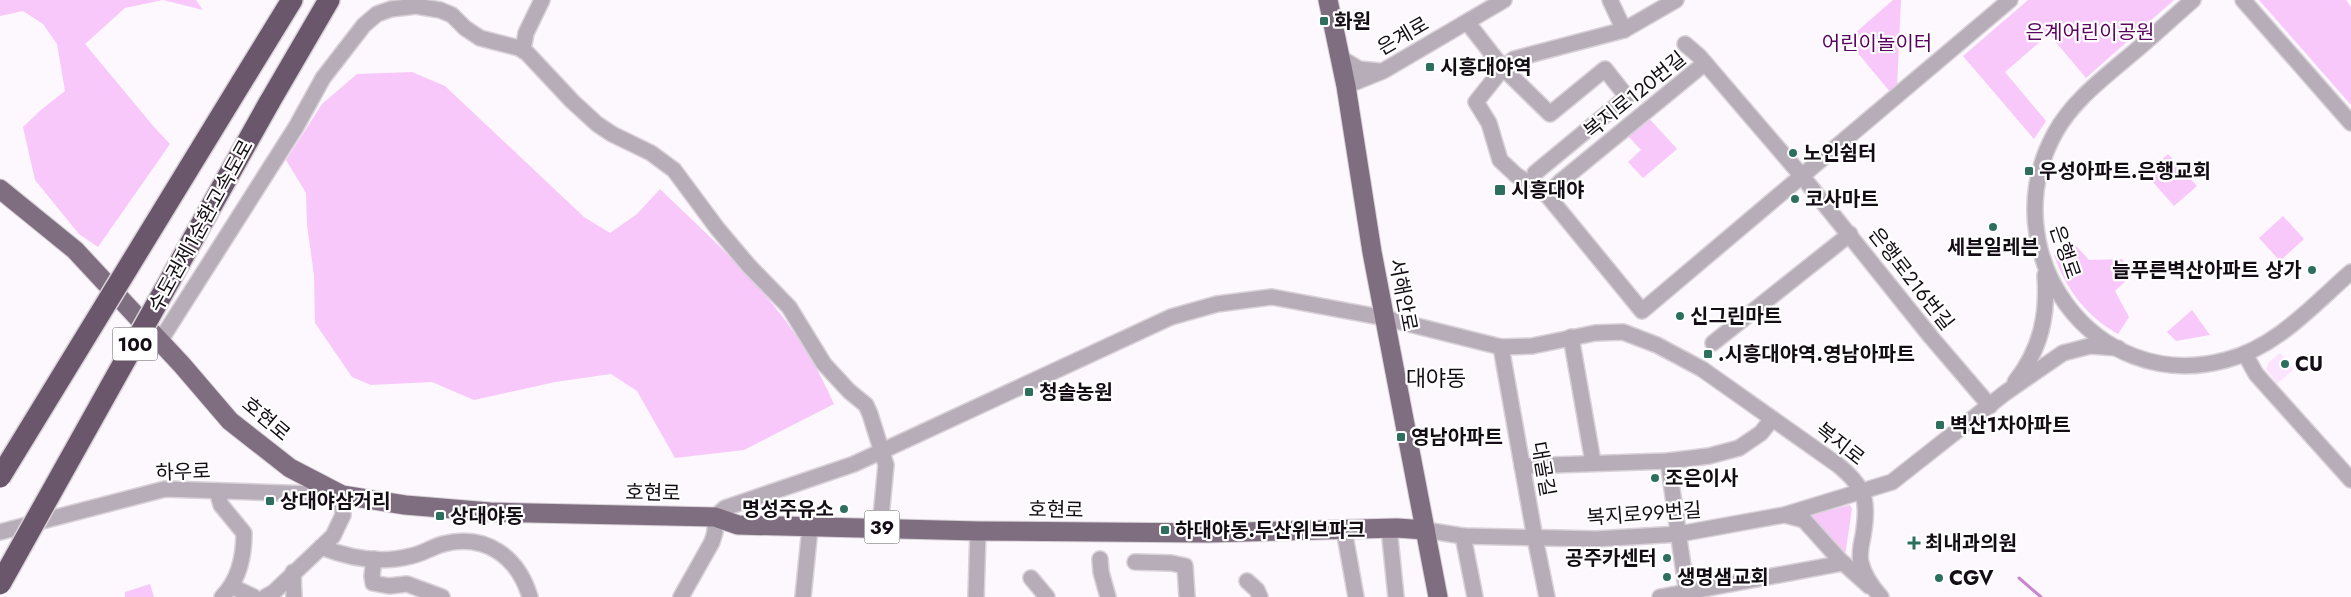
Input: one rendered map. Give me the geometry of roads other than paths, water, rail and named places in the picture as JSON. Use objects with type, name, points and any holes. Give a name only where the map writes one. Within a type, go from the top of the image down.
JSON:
[{"type":"highway","name":"수도권제1순환고속도로","points":[[0,477],[292,0]]},
{"type":"highway","name":"수도권제1순환고속도로","points":[[0,584],[269,103],[329,0]]},
{"type":"main road","name":"서해안로","points":[[1328,0],[1346,86],[1385,318],[1438,597]]},
{"type":"main road","name":"호현로","points":[[0,189],[75,250],[160,341],[230,421],[290,468],[342,495],[405,505],[490,512],[715,518],[738,525],[810,528],[880,527],[978,531],[1208,533],[1389,528],[1425,530]]},
{"type":"street","points":[[523,50],[526,33],[542,0]]},
{"type":"street","name":"은계로","points":[[1346,86],[1383,71],[1504,0]]},
{"type":"street","points":[[1610,0],[1624,30]]},
{"type":"street","points":[[1676,0],[1624,30],[1514,60],[1503,68],[1476,102],[1489,123],[1500,160],[1516,175],[1547,195],[1642,311],[1801,174],[2010,0]]},
{"type":"street","name":"은행로","points":[[2193,0],[2083,96],[2054,134],[2038,173],[2034,203],[2035,232],[2045,268],[2056,290],[2075,316],[2094,333],[2118,348],[2147,359],[2177,365],[2213,363],[2245,354],[2282,333],[2351,272]]},
{"type":"street","points":[[2243,0],[2351,123]]},
{"type":"street","points":[[160,341],[296,127],[323,78],[361,28],[373,16],[391,9],[428,4],[449,13],[465,28],[480,38],[523,50],[597,124],[612,134],[651,152],[680,176],[717,228],[749,266],[789,307],[824,364],[849,391],[866,405],[886,465],[880,527]]},
{"type":"street","points":[[1467,22],[1503,68],[1550,114],[1605,69],[1627,97],[1535,173]]},
{"type":"street","points":[[1685,44],[1705,63]]},
{"type":"street","points":[[1339,57],[1359,69],[1383,71]]},
{"type":"street","name":"복지로120번길","points":[[1547,195],[1560,182],[1705,63],[1801,174]]},
{"type":"street","name":"은행로216번길","points":[[1801,174],[1931,337],[1990,406]]},
{"type":"street","points":[[1713,343],[1850,234]]},
{"type":"street","points":[[2006,393],[2031,358],[2043,327],[2046,310],[2045,268]]},
{"type":"street","name":"복지로","points":[[715,518],[725,508],[789,487],[881,452],[1171,318],[1217,304],[1272,297],[1385,318],[1501,347],[1532,346],[1595,333],[1624,332],[1657,345],[1702,369],[1838,465],[1857,482],[1863,492],[1867,510],[1861,562],[1877,596]]},
{"type":"street","points":[[1571,337],[1593,462]]},
{"type":"street","points":[[1863,492],[1892,482],[2006,393],[2069,351],[2090,346],[2118,348]]},
{"type":"street","name":"대골길","points":[[1501,347],[1547,597]]},
{"type":"street","points":[[2245,354],[2256,374],[2351,480]]},
{"type":"street","points":[[1522,466],[1593,462],[1668,461],[1710,456],[1739,448],[1761,433],[1772,419]]},
{"type":"street","points":[[1668,461],[1689,595]]},
{"type":"street","name":"하우로","points":[[0,532],[165,489],[342,495]]},
{"type":"street","points":[[217,491],[221,506],[244,533],[240,564],[227,591],[254,597]]},
{"type":"street","name":"복지로99번길","points":[[1425,530],[1463,536],[1596,539],[1679,534],[1784,515],[1863,492]]},
{"type":"street","points":[[265,597],[274,592],[332,536],[343,515],[342,495]]},
{"type":"street","points":[[1784,515],[1804,520],[1843,563],[1877,596]]},
{"type":"street","points":[[681,597],[712,542],[716,532],[715,518]]},
{"type":"street","points":[[803,597],[810,528]]},
{"type":"street","points":[[1389,528],[1396,597]]},
{"type":"street","points":[[1344,530],[1356,597]]},
{"type":"street","points":[[976,597],[978,531]]},
{"type":"street","points":[[1463,536],[1475,597]]},
{"type":"street","points":[[321,547],[345,556],[374,559],[410,557],[444,544],[485,544],[497,549],[512,562],[526,581],[530,597]]},
{"type":"street","points":[[374,559],[373,583],[389,586],[407,584],[442,597]]},
{"type":"street","points":[[1100,559],[1100,572],[1108,597]]},
{"type":"street","points":[[1135,562],[1171,563],[1185,566],[1187,597]]},
{"type":"street","points":[[1660,597],[1689,595],[1843,563]]},
{"type":"street","points":[[293,572],[294,597]]},
{"type":"street","points":[[1031,578],[1047,597]]},
{"type":"street","points":[[1247,581],[1257,590],[1260,597]]},
{"type":"waterway","points":[[2019,578],[2041,597]]},
{"type":"place","name":"화원","points":[[1324,21]]},
{"type":"place","name":"시흥대야역","points":[[1430,67]]},
{"type":"place","name":"노인쉼터","points":[[1793,153]]},
{"type":"place","name":"우성아파트.은행교회","points":[[2029,171]]},
{"type":"place","name":"시흥대야","points":[[1500,190]]},
{"type":"place","name":"코사마트","points":[[1795,199]]},
{"type":"place","name":"세븐일레븐","points":[[1993,227]]},
{"type":"place","name":"늘푸른벽산아파트 상가","points":[[2312,270]]},
{"type":"place","name":"신그린마트","points":[[1680,316]]},
{"type":"place","name":".시흥대야역.영남아파트","points":[[1708,354]]},
{"type":"place","name":"CU","points":[[2285,364]]},
{"type":"place","name":"청솔농원","points":[[1029,392]]},
{"type":"place","name":"벽산1차아파트","points":[[1940,425]]},
{"type":"place","name":"영남아파트","points":[[1401,437]]},
{"type":"place","name":"조은이사","points":[[1655,478]]},
{"type":"place","name":"상대야삼거리","points":[[270,501]]},
{"type":"place","name":"명성주유소","points":[[844,509]]},
{"type":"place","name":"상대야동","points":[[440,516]]},
{"type":"place","name":"하대야동.두산위브파크","points":[[1165,530]]},
{"type":"place","name":"최내과의원","points":[[1914,543]]},
{"type":"place","name":"공주카센터","points":[[1667,558]]},
{"type":"place","name":"생명샘교회","points":[[1667,577]]},
{"type":"place","name":"CGV","points":[[1939,578]]},
{"type":"district","name":"대야동","points":[[1436,378]]},
{"type":"park label","name":"은계어린이공원","points":[[2090,32]]},
{"type":"park label","name":"어린이놀이터","points":[[1877,43]]}]
